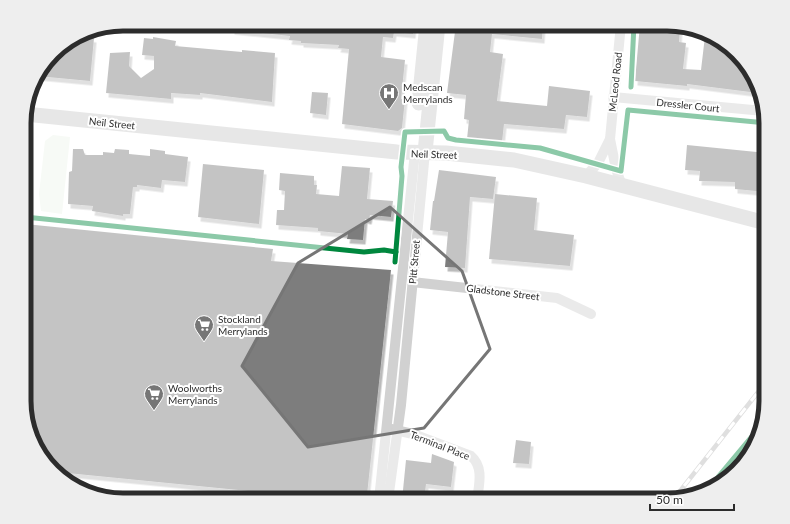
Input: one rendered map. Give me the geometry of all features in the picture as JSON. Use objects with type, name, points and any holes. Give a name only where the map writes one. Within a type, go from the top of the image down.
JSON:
[{"type":"main road","name":"Pitt Street","points":[[420,152],[427,31]]},
{"type":"main road","name":"Pitt Street","points":[[420,152],[437,31]]},
{"type":"main road","name":"Neil Street","points":[[32,115],[402,153],[446,153],[514,160],[586,176],[759,221]]},
{"type":"street","name":"McLeod Road","points":[[620,31],[610,139],[616,169],[622,186]]},
{"type":"street","name":"Dressler Court","points":[[613,96],[758,111]]},
{"type":"street","name":"McLeod Road","points":[[586,176],[598,163],[610,139]]},
{"type":"street","name":"Pitt Street","points":[[380,493],[392,429],[412,282],[420,152]]},
{"type":"street","name":"Pitt Street","points":[[388,493],[392,429],[420,152]]},
{"type":"street","name":"Gladstone Street","points":[[412,282],[557,298],[591,314]]},
{"type":"street","name":"Terminal Place","points":[[392,429],[414,434],[471,456],[478,463],[477,493]]},
{"type":"highlighted area","points":[[390,207],[462,271],[490,349],[424,428],[308,447],[242,366],[298,263]]},
{"type":"shaded area","points":[[53,135],[70,137],[62,214],[41,211],[39,194],[45,141]]},
{"type":"building","points":[[242,31],[413,31],[413,34],[394,32],[393,38],[383,37],[381,57],[405,60],[401,99],[405,99],[402,128],[398,131],[342,124],[349,49],[338,48],[339,45],[301,43],[301,41],[289,40],[290,36]]},
{"type":"building","points":[[455,31],[543,31],[542,39],[492,34],[490,52],[503,54],[497,101],[547,106],[549,86],[590,91],[587,117],[566,115],[564,129],[504,124],[502,142],[467,139],[469,120],[464,119],[466,95],[447,93]]},
{"type":"building","points":[[639,31],[679,32],[679,42],[686,43],[683,69],[701,70],[705,40],[718,47],[732,58],[747,77],[754,92],[687,84],[687,86],[635,81]]},
{"type":"building","points":[[90,37],[94,38],[90,81],[43,77],[62,54],[77,43]]},
{"type":"building","points":[[153,37],[176,41],[175,46],[242,52],[242,50],[275,53],[272,102],[200,93],[200,95],[171,93],[171,99],[106,93],[110,53],[130,52],[129,66],[141,78],[154,69],[154,56],[142,55],[144,38],[153,39]]},
{"type":"building","points":[[312,92],[328,93],[326,115],[310,113]]},
{"type":"building","points":[[687,145],[759,152],[759,191],[735,189],[735,182],[699,181],[700,171],[685,170]]},
{"type":"building","points":[[73,149],[83,149],[85,155],[103,155],[103,152],[114,153],[115,149],[129,150],[129,154],[150,156],[150,149],[165,151],[165,154],[188,157],[185,182],[162,180],[161,188],[137,185],[137,187],[133,187],[130,214],[123,214],[123,216],[92,211],[93,206],[68,204],[69,172],[72,171]]},
{"type":"building","points":[[203,164],[264,170],[259,224],[198,217]]},
{"type":"building","points":[[342,166],[370,168],[367,199],[393,201],[391,217],[370,215],[369,220],[365,219],[363,240],[347,239],[348,234],[318,231],[318,228],[276,225],[277,210],[284,210],[285,191],[279,190],[280,173],[314,176],[314,185],[317,185],[316,194],[339,196]]},
{"type":"building","points":[[439,170],[496,177],[493,199],[470,197],[465,268],[445,267],[448,232],[430,230],[433,201]]},
{"type":"building","points":[[495,194],[537,198],[534,230],[574,235],[570,266],[489,259]]},
{"type":"building","name":"Stockland Merrylands","points":[[31,225],[273,249],[271,261],[391,270],[367,493],[269,493],[66,473],[50,457],[36,430],[31,401]]},
{"type":"building","points":[[516,440],[531,442],[529,464],[513,463]]},
{"type":"building","points":[[432,454],[454,462],[451,487],[426,484],[425,493],[403,493],[406,460],[431,463]]},
{"type":"railway","points":[[679,492],[759,391]]},
{"type":"cycle path","points":[[631,87],[634,31]]},
{"type":"cycle path","points":[[395,262],[402,176],[401,167],[405,132],[444,131],[448,138],[456,140],[540,148],[621,171],[628,110],[759,122]]},
{"type":"cycle path","points":[[31,218],[364,252],[384,250],[396,252]]},
{"type":"cycle path","points":[[717,478],[750,438]]},
{"type":"place","name":"Medscan Merrylands","points":[[389,110]]},
{"type":"place","name":"Stockland Merrylands","points":[[204,342]]},
{"type":"place","name":"Woolworths Merrylands","points":[[154,411]]}]
